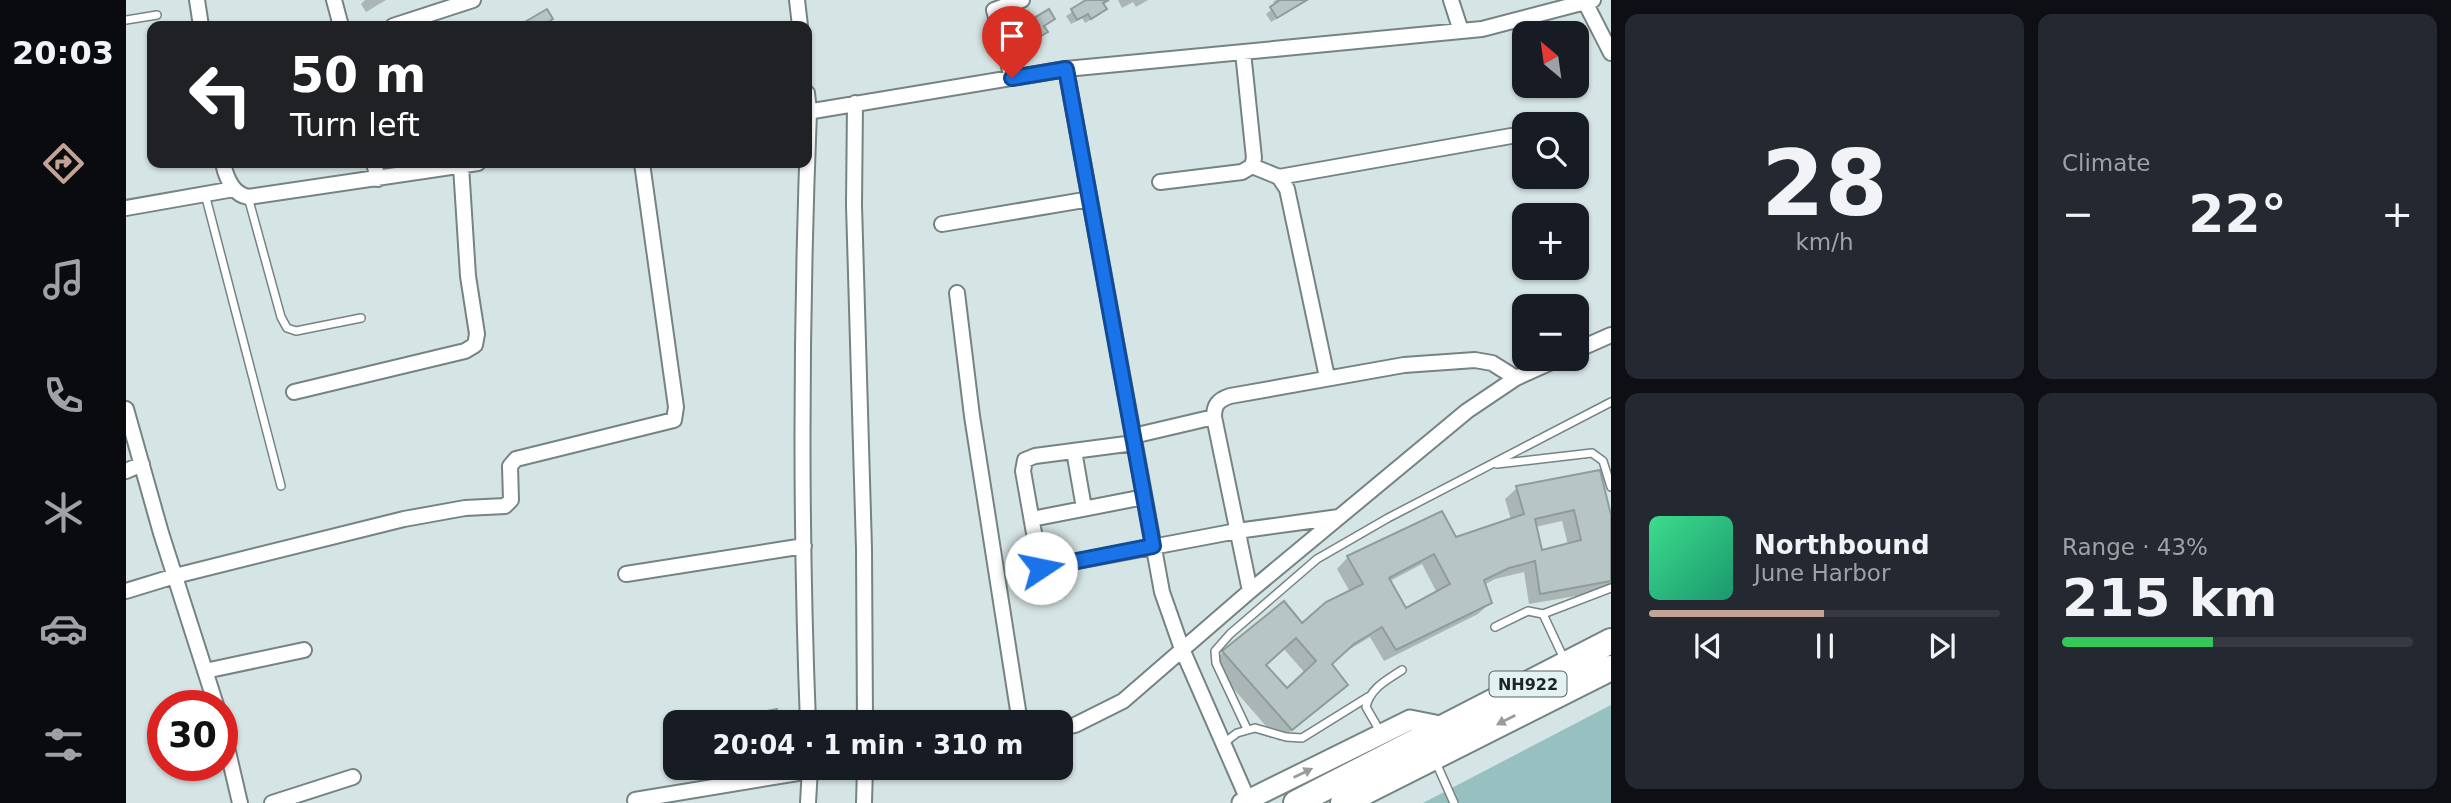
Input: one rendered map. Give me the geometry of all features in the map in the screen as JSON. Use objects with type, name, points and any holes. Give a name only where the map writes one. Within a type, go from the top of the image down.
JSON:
[{"type":"highway","name":"NH922","points":[[1343,803],[1566,664],[1611,641]]},
{"type":"highway","name":"NH922","points":[[1296,803],[1611,667]]},
{"type":"main road","points":[[1245,802],[1410,720],[1453,735],[1451,761],[1367,803]]},
{"type":"street","points":[[197,0],[200,21]]},
{"type":"street","points":[[334,0],[340,21]]},
{"type":"street","points":[[408,21],[473,0]]},
{"type":"street","points":[[797,0],[799,21]]},
{"type":"street","points":[[1012,78],[992,5],[1022,0]]},
{"type":"street","points":[[1451,0],[1461,31]]},
{"type":"street","points":[[812,110],[1066,69],[1482,29],[1589,1],[1611,53]]},
{"type":"street","points":[[1160,182],[1242,172],[1252,166],[1254,158],[1243,52]]},
{"type":"street","points":[[1066,69],[1162,592],[1182,649],[1223,743],[1245,802]]},
{"type":"street","points":[[855,103],[854,205],[864,549],[865,710]]},
{"type":"street","points":[[1252,166],[1279,177],[1511,136]]},
{"type":"street","points":[[224,168],[234,189],[242,196],[248,197],[448,168]]},
{"type":"street","points":[[375,168],[378,179]]},
{"type":"street","points":[[294,392],[466,351],[475,345],[477,334],[468,276],[461,168]]},
{"type":"street","points":[[126,591],[174,576],[404,519],[465,508],[505,506],[511,500],[510,466],[516,458],[674,420],[676,407],[643,168]]},
{"type":"street","points":[[806,168],[803,593],[808,710]]},
{"type":"street","points":[[1279,177],[1287,189],[1327,377]]},
{"type":"street","points":[[126,208],[234,189]]},
{"type":"street","points":[[942,224],[1090,199]]},
{"type":"street","points":[[957,293],[972,416],[1018,710]]},
{"type":"street","points":[[1589,345],[1611,335]]},
{"type":"street","points":[[1250,591],[1214,417],[1218,401],[1230,396],[1327,377],[1404,365],[1475,360],[1492,363],[1516,378]]},
{"type":"street","points":[[1073,725],[1123,701],[1250,591],[1467,411],[1516,378],[1531,371]]},
{"type":"street","points":[[126,409],[174,576],[211,690]]},
{"type":"street","points":[[1045,595],[1023,471],[1025,460],[1133,439],[1214,417]]},
{"type":"street","points":[[1074,451],[1084,508]]},
{"type":"street","points":[[126,471],[142,464]]},
{"type":"street","points":[[1032,519],[1144,497]]},
{"type":"street","points":[[1041,568],[1237,531],[1339,517]]},
{"type":"street","points":[[626,574],[804,546]]},
{"type":"street","points":[[205,671],[304,650]]},
{"type":"street","points":[[272,803],[353,777]]},
{"type":"street","points":[[635,800],[748,780]]},
{"type":"street","points":[[808,803],[809,780]]},
{"type":"street","points":[[864,803],[865,780]]},
{"type":"street","points":[[235,781],[240,803]]},
{"type":"lane","points":[[126,20],[157,15]]},
{"type":"lane","points":[[205,194],[281,486]]},
{"type":"lane","points":[[248,197],[281,317],[287,327],[296,331],[361,318]]},
{"type":"lane","points":[[1247,729],[1216,663],[1215,651],[1230,634],[1317,559],[1388,518],[1611,402]]},
{"type":"lane","points":[[1490,465],[1592,453],[1603,461],[1611,488]]},
{"type":"lane","points":[[1495,627],[1528,611],[1543,614],[1611,587]]},
{"type":"lane","points":[[1543,614],[1566,664]]},
{"type":"lane","points":[[1223,743],[1247,729],[1255,728],[1286,737],[1301,738],[1368,697],[1380,684],[1402,670]]},
{"type":"lane","points":[[1368,697],[1366,707],[1381,734]]},
{"type":"lane","points":[[1438,766],[1454,803]]},
{"type":"shaded area","points":[[1611,705],[1611,803],[1423,803]]},
{"type":"building","points":[[1086,0],[1109,0],[1103,3],[1107,9],[1091,19],[1088,14],[1077,20],[1071,9]]},
{"type":"building","points":[[1280,0],[1307,0],[1277,18],[1270,7]]},
{"type":"building","points":[[547,9],[553,19],[550,21],[527,21]]},
{"type":"building","points":[[1049,9],[1055,19],[1044,26],[1048,32],[1032,41],[1028,36],[1018,42],[1011,32]]},
{"type":"building","points":[[1600,470],[1611,515],[1611,581],[1540,594],[1535,561],[1509,568],[1484,580],[1492,603],[1396,650],[1382,627],[1354,644],[1332,664],[1348,685],[1292,730],[1222,651],[1284,601],[1302,623],[1326,602],[1363,584],[1347,556],[1442,511],[1456,537],[1524,514],[1516,486]],"holes":[[[1574,510],[1581,540],[1542,550],[1535,519]],[[1434,554],[1450,584],[1406,608],[1389,578]],[[1296,638],[1316,661],[1287,688],[1266,665]]]},
{"type":"route","points":[[1012,78],[1066,69],[1153,546],[1041,568]]}]
